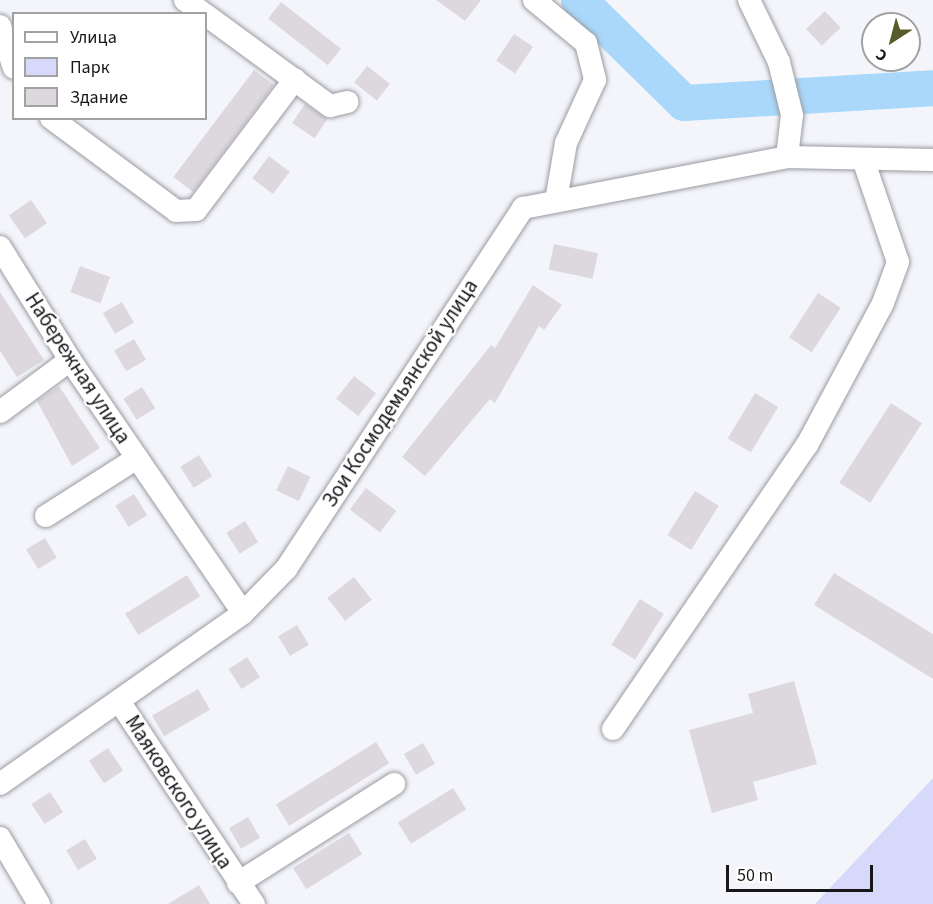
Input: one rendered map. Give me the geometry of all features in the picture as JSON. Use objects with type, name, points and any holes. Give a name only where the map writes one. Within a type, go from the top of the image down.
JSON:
[{"type":"street","points":[[185,0],[202,12]]},
{"type":"street","points":[[534,0],[586,43],[595,80],[567,143],[556,201]]},
{"type":"street","points":[[749,0],[779,62],[792,115],[787,157]]},
{"type":"street","points":[[207,15],[330,106],[348,102]]},
{"type":"street","points":[[0,26],[12,62]]},
{"type":"street","points":[[54,120],[176,212],[196,210],[295,79]]},
{"type":"street","name":"Зои Космодемьянской улица","points":[[0,784],[243,613],[286,569],[523,208],[787,157],[864,162],[933,160]]},
{"type":"street","points":[[614,729],[807,445],[883,303],[898,262],[864,162]]},
{"type":"street","name":"Набережная улица","points":[[0,247],[6,271],[243,613]]},
{"type":"street","points":[[0,412],[69,360]]},
{"type":"street","name":"Набережная улица","points":[[46,516],[137,458]]},
{"type":"street","name":"Маяковского улица","points":[[119,702],[254,904]]},
{"type":"street","name":"Маяковского улица","points":[[238,883],[393,784]]},
{"type":"street","points":[[0,838],[39,904]]},
{"type":"green space","points":[[933,778],[933,904],[815,904]]},
{"type":"building","points":[[436,0],[481,0],[465,21]]},
{"type":"building","points":[[281,2],[341,49],[328,65],[268,19]]},
{"type":"building","points":[[825,11],[841,28],[822,46],[806,29]]},
{"type":"building","points":[[514,34],[533,47],[515,73],[496,61]]},
{"type":"building","points":[[367,66],[390,84],[377,100],[354,83]]},
{"type":"building","points":[[254,70],[274,85],[193,192],[173,177]]},
{"type":"building","points":[[305,104],[327,119],[315,138],[292,123]]},
{"type":"building","points":[[269,156],[290,172],[273,194],[252,178]]},
{"type":"building","points":[[31,200],[47,223],[25,238],[9,215]]},
{"type":"building","points":[[554,244],[598,253],[593,279],[549,269]]},
{"type":"building","points":[[80,266],[110,277],[100,303],[70,292]]},
{"type":"building","points":[[533,285],[562,305],[544,330],[539,326],[495,403],[490,399],[425,476],[402,457],[491,345],[495,348]]},
{"type":"building","points":[[0,292],[44,360],[17,377],[0,351]]},
{"type":"building","points":[[818,293],[841,308],[812,352],[789,337]]},
{"type":"building","points":[[122,302],[134,323],[115,334],[103,313]]},
{"type":"building","points":[[134,339],[146,360],[126,371],[114,350]]},
{"type":"building","points":[[354,376],[376,393],[358,416],[336,399]]},
{"type":"building","points":[[59,386],[100,448],[72,466],[37,401]]},
{"type":"building","points":[[142,387],[155,408],[137,420],[123,399]]},
{"type":"building","points":[[755,393],[778,407],[751,452],[728,438]]},
{"type":"building","points":[[891,403],[922,423],[870,503],[839,483]]},
{"type":"building","points":[[199,455],[212,476],[194,488],[180,467]]},
{"type":"building","points":[[288,466],[310,477],[299,501],[276,490]]},
{"type":"building","points":[[366,488],[396,511],[380,532],[350,510]]},
{"type":"building","points":[[695,491],[719,506],[691,550],[667,535]]},
{"type":"building","points":[[134,494],[147,515],[129,527],[115,506]]},
{"type":"building","points":[[245,521],[258,542],[240,554],[226,533]]},
{"type":"building","points":[[45,538],[57,558],[38,569],[26,549]]},
{"type":"building","points":[[834,573],[933,634],[933,679],[814,605]]},
{"type":"building","points":[[187,575],[200,596],[138,635],[125,614]]},
{"type":"building","points":[[354,577],[372,600],[345,621],[327,598]]},
{"type":"building","points":[[640,599],[664,614],[635,660],[611,645]]},
{"type":"building","points":[[297,625],[309,645],[290,656],[278,636]]},
{"type":"building","points":[[247,657],[260,677],[242,689],[229,669]]},
{"type":"building","points":[[794,681],[817,764],[753,782],[758,800],[712,813],[689,730],[753,713],[748,694]]},
{"type":"building","points":[[198,689],[210,710],[164,736],[152,716]]},
{"type":"building","points":[[376,742],[389,763],[289,826],[276,805]]},
{"type":"building","points":[[423,743],[435,764],[416,775],[404,754]]},
{"type":"building","points":[[108,748],[123,770],[104,783],[89,761]]},
{"type":"building","points":[[453,788],[466,809],[411,844],[398,822]]},
{"type":"building","points":[[50,792],[63,812],[45,824],[32,804]]},
{"type":"building","points":[[248,817],[260,838],[241,849],[229,828]]},
{"type":"building","points":[[349,833],[362,854],[306,889],[293,868]]},
{"type":"building","points":[[85,839],[97,859],[78,870],[66,850]]},
{"type":"building","points":[[199,885],[210,904],[168,904]]},
{"type":"waterway","points":[[579,0],[684,103],[933,88]]}]
